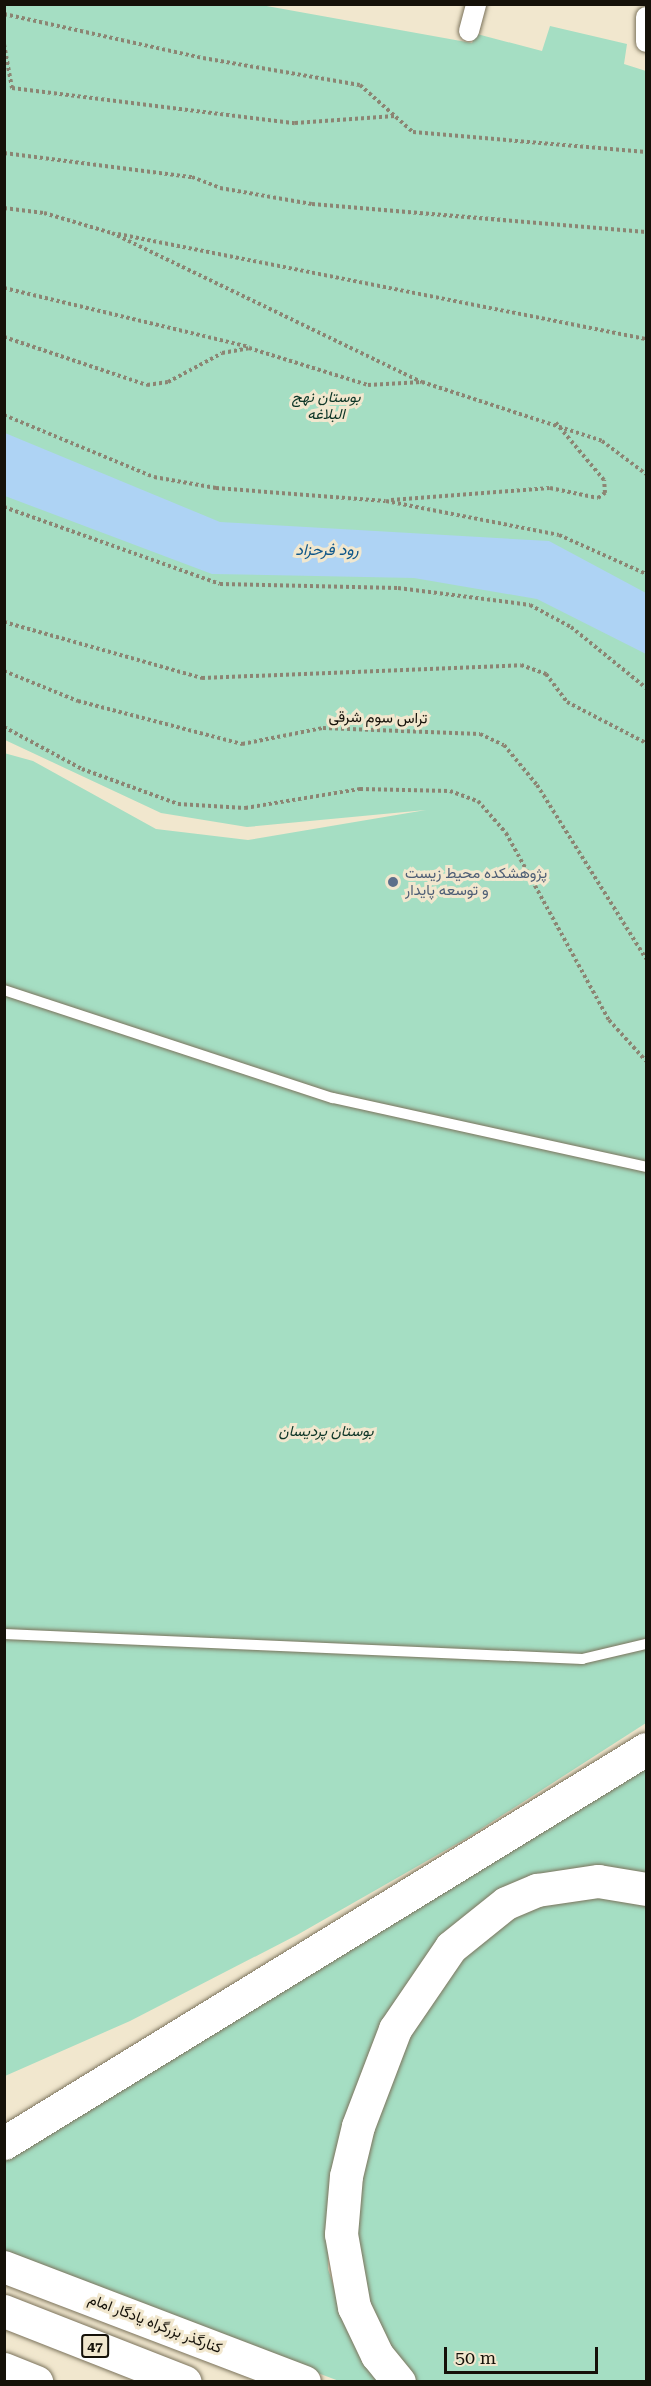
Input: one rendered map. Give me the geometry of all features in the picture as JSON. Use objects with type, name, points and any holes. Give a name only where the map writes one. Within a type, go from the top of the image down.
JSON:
[{"type":"highway","points":[[4,2144],[646,1749]]},
{"type":"highway","points":[[399,2382],[377,2355],[354,2307],[341,2234],[346,2176],[358,2126],[395,2029],[452,1947],[506,1903],[537,1890],[598,1881],[646,1889]]},
{"type":"highway","name":"47","points":[[4,2311],[185,2382]]},
{"type":"highway","points":[[4,2369],[38,2382]]},
{"type":"main road","name":"کنارگذر بزرگراه یادگار امام","points":[[4,2267],[304,2382]]},
{"type":"street","points":[[470,31],[476,4]]},
{"type":"street","points":[[645,41],[646,17]]},
{"type":"lane","points":[[4,990],[333,1098],[646,1167]]},
{"type":"lane","points":[[4,1634],[582,1659],[646,1644]]},
{"type":"path","points":[[4,14],[203,58],[360,86],[413,132],[646,152]]},
{"type":"path","points":[[4,44],[12,88],[295,123],[396,116]]},
{"type":"path","points":[[4,153],[192,177],[220,188],[312,204],[646,232]]},
{"type":"path","points":[[4,208],[44,213],[112,233],[646,339]]},
{"type":"path","points":[[112,233],[422,382],[555,422],[602,441],[646,474]]},
{"type":"path","points":[[4,288],[249,348],[368,385],[422,382]]},
{"type":"path","points":[[4,337],[147,385],[168,382],[222,353],[249,348]]},
{"type":"path","points":[[4,416],[154,477],[216,488],[386,501],[559,535],[646,574]]},
{"type":"path","points":[[386,501],[550,488],[598,498],[605,493],[604,480],[555,422]]},
{"type":"path","points":[[4,507],[220,584],[398,588],[530,605],[571,627],[646,688]]},
{"type":"path","points":[[4,621],[202,678],[521,665],[546,674],[567,702],[646,743]]},
{"type":"path","name":"تراس سوم شرقی","points":[[4,671],[89,705],[242,744],[323,728],[480,734],[504,745],[537,785],[646,959]]},
{"type":"path","points":[[4,727],[82,769],[178,804],[245,808],[360,789],[450,791],[478,801],[506,833],[609,1020],[646,1061]]},
{"type":"green space","points":[[5,5],[261,5],[472,43],[477,34],[542,51],[550,26],[627,44],[624,64],[646,71],[646,1723],[467,1838],[297,1935],[130,2021],[5,2076],[4,753],[33,761],[156,829],[248,840],[426,810],[247,827],[161,813],[5,740]]},
{"type":"green space","points":[[646,1759],[646,1879],[458,1926],[329,2198],[328,2269],[350,2335],[382,2381],[339,2381],[5,2255],[4,2153]]},
{"type":"green space","points":[[646,1895],[646,2381],[413,2382],[392,2358],[356,2276],[355,2193],[393,2056],[461,1952],[545,1897]]},
{"type":"water","name":"رود فرحزاد","points":[[5,433],[220,522],[549,541],[646,593],[646,654],[537,599],[414,578],[212,574],[5,496]]},
{"type":"place","name":"پژوهشکده محیط زیست و توسعه پایدار","points":[[393,882]]},
{"type":"park label","name":"بوستان نهج البلاغه","points":[[326,406]]},
{"type":"park label","name":"بوستان پردیسان","points":[[326,1432]]}]
